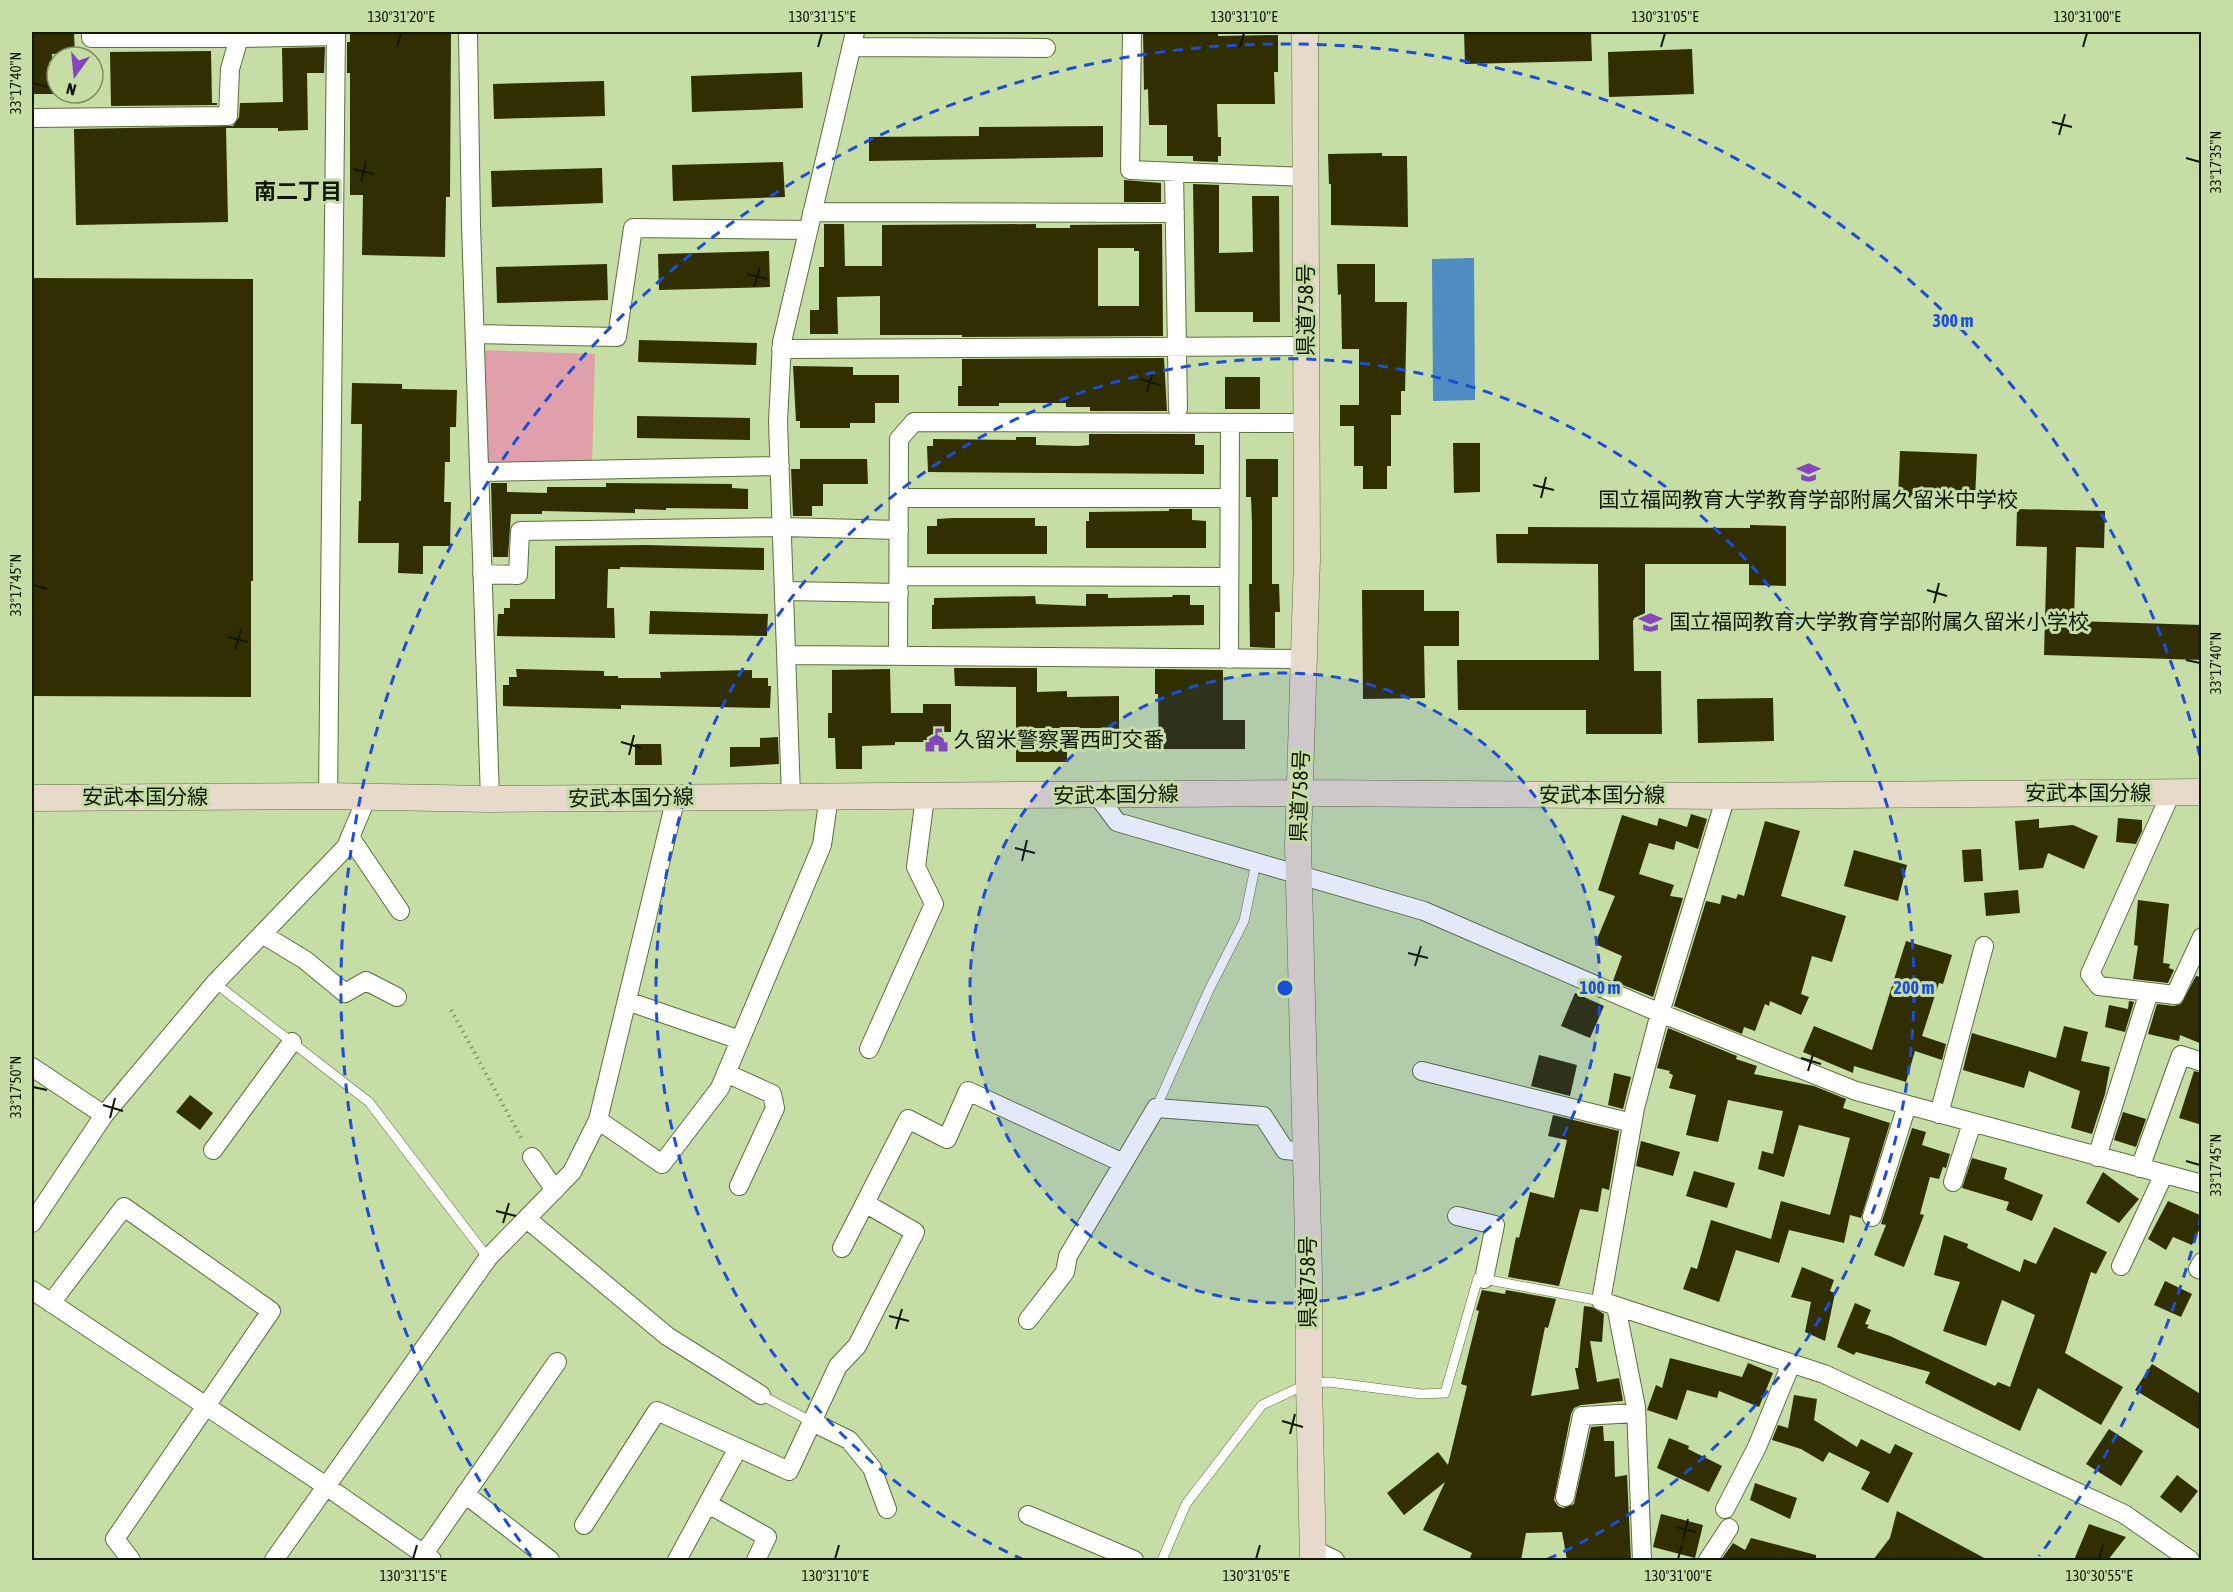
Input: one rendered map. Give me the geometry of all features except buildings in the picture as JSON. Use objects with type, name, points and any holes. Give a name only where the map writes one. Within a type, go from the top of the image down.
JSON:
[{"type":"main road","name":"県道758号","points":[[1305,32],[1307,559],[1298,876],[1306,1152],[1309,1383],[1320,1557]]},
{"type":"main road","name":"安武本国分線","points":[[32,798],[328,796],[490,799],[1300,793],[1726,796],[2202,792]]},
{"type":"street","points":[[91,32],[91,38],[212,35],[239,38],[336,34],[328,796]]},
{"type":"street","points":[[468,32],[474,334],[490,799]]},
{"type":"street","points":[[1132,32],[1130,170],[1305,177]]},
{"type":"street","points":[[32,118],[228,116],[230,69],[239,38]]},
{"type":"street","points":[[791,796],[778,422],[781,349],[853,39],[1046,48]]},
{"type":"street","points":[[1174,172],[1178,409]]},
{"type":"street","points":[[812,212],[1175,213]]},
{"type":"street","points":[[474,334],[617,337],[633,228],[808,230]]},
{"type":"street","points":[[781,349],[1306,346]]},
{"type":"street","points":[[898,656],[899,439],[914,422],[1306,423]]},
{"type":"street","points":[[1229,658],[1230,424]]},
{"type":"street","points":[[479,472],[780,466]]},
{"type":"street","points":[[899,498],[1230,498]]},
{"type":"street","points":[[482,574],[518,575],[520,531],[782,527],[899,530]]},
{"type":"street","points":[[784,591],[899,584],[1229,577]]},
{"type":"street","points":[[786,655],[1304,659]]},
{"type":"street","points":[[2171,793],[2090,974],[2099,986],[2175,995],[2202,937]]},
{"type":"street","points":[[1097,795],[1117,822],[1424,911],[1660,1013],[1856,1092],[2202,1184]]},
{"type":"street","points":[[598,1120],[662,1164],[720,1088],[822,845],[829,796]]},
{"type":"street","points":[[1642,1560],[1636,1413],[1609,1304],[1632,1123],[1660,1013],[1726,796]]},
{"type":"street","points":[[32,1223],[104,1115],[215,983],[346,846],[367,797]]},
{"type":"street","points":[[274,1560],[488,1258],[572,1172],[598,1120],[676,797]]},
{"type":"street","points":[[869,1049],[934,904],[916,867],[925,797]]},
{"type":"street","points":[[350,837],[400,911]]},
{"type":"street","points":[[262,934],[305,960],[345,993],[366,981],[397,997]]},
{"type":"street","points":[[1939,1114],[1984,946]]},
{"type":"street","points":[[2097,1156],[2149,992]]},
{"type":"street","points":[[627,1001],[740,1040]]},
{"type":"street","points":[[213,1150],[292,1042]]},
{"type":"street","points":[[2140,1168],[2181,1055],[2202,1062]]},
{"type":"street","points":[[32,1067],[104,1115]]},
{"type":"street","points":[[1422,1071],[1632,1123]]},
{"type":"street","points":[[726,1073],[772,1094],[775,1108],[739,1186]]},
{"type":"street","points":[[842,1248],[908,1119],[947,1138],[968,1091],[1123,1163]]},
{"type":"street","points":[[1872,1217],[1907,1105]]},
{"type":"street","points":[[1028,1320],[1065,1272],[1068,1256],[1156,1108],[1263,1116],[1285,1150],[1306,1152]]},
{"type":"street","points":[[1953,1182],[1972,1122]]},
{"type":"street","points":[[532,1157],[555,1190]]},
{"type":"street","points":[[2121,1266],[2164,1174]]},
{"type":"street","points":[[584,1525],[657,1411],[789,1471],[838,1366],[857,1346],[915,1232],[865,1203]]},
{"type":"street","points":[[51,1303],[124,1207],[271,1311],[115,1539],[131,1560]]},
{"type":"street","points":[[1457,1216],[1495,1225],[1484,1279]]},
{"type":"street","points":[[527,1219],[667,1335],[760,1395]]},
{"type":"street","points":[[2202,1262],[2198,1269],[2202,1270]]},
{"type":"street","points":[[32,1290],[326,1486],[427,1558],[465,1494],[557,1362]]},
{"type":"street","points":[[1609,1304],[1824,1374],[2124,1514],[2190,1560]]},
{"type":"street","points":[[1725,1509],[1757,1447],[1791,1364]]},
{"type":"street","points":[[1565,1497],[1582,1416],[1636,1413]]},
{"type":"street","points":[[812,1422],[849,1440],[872,1468],[887,1509]]},
{"type":"street","points":[[677,1560],[738,1448]]},
{"type":"street","points":[[465,1494],[550,1560]]},
{"type":"street","points":[[708,1504],[767,1537],[756,1560]]},
{"type":"street","points":[[1028,1515],[1134,1560]]},
{"type":"street","points":[[1708,1560],[1729,1528]]},
{"type":"lane","points":[[1156,1108],[1209,990],[1244,921],[1256,863]]},
{"type":"lane","points":[[215,983],[369,1102],[488,1258]]},
{"type":"lane","points":[[1162,1560],[1186,1504],[1262,1405],[1309,1383],[1329,1382],[1421,1394],[1445,1393],[1478,1278],[1609,1304]]},
{"type":"lane","points":[[760,1395],[812,1422]]},
{"type":"path","points":[[451,1010],[532,1157]]},
{"type":"shaded area","points":[[480,350],[595,354],[592,465],[476,462]]},
{"type":"water","points":[[1474,258],[1475,400],[1433,401],[1432,259]]},
{"type":"place","name":"国立福岡教育大学教育学部附属久留米中学校","points":[[1808,472]]},
{"type":"place","name":"国立福岡教育大学教育学部附属久留米小学校","points":[[1651,622]]},
{"type":"place","name":"久留米警察署西町交番","points":[[936,740]]},
{"type":"district","name":"南二丁目","points":[[298,191]]}]
